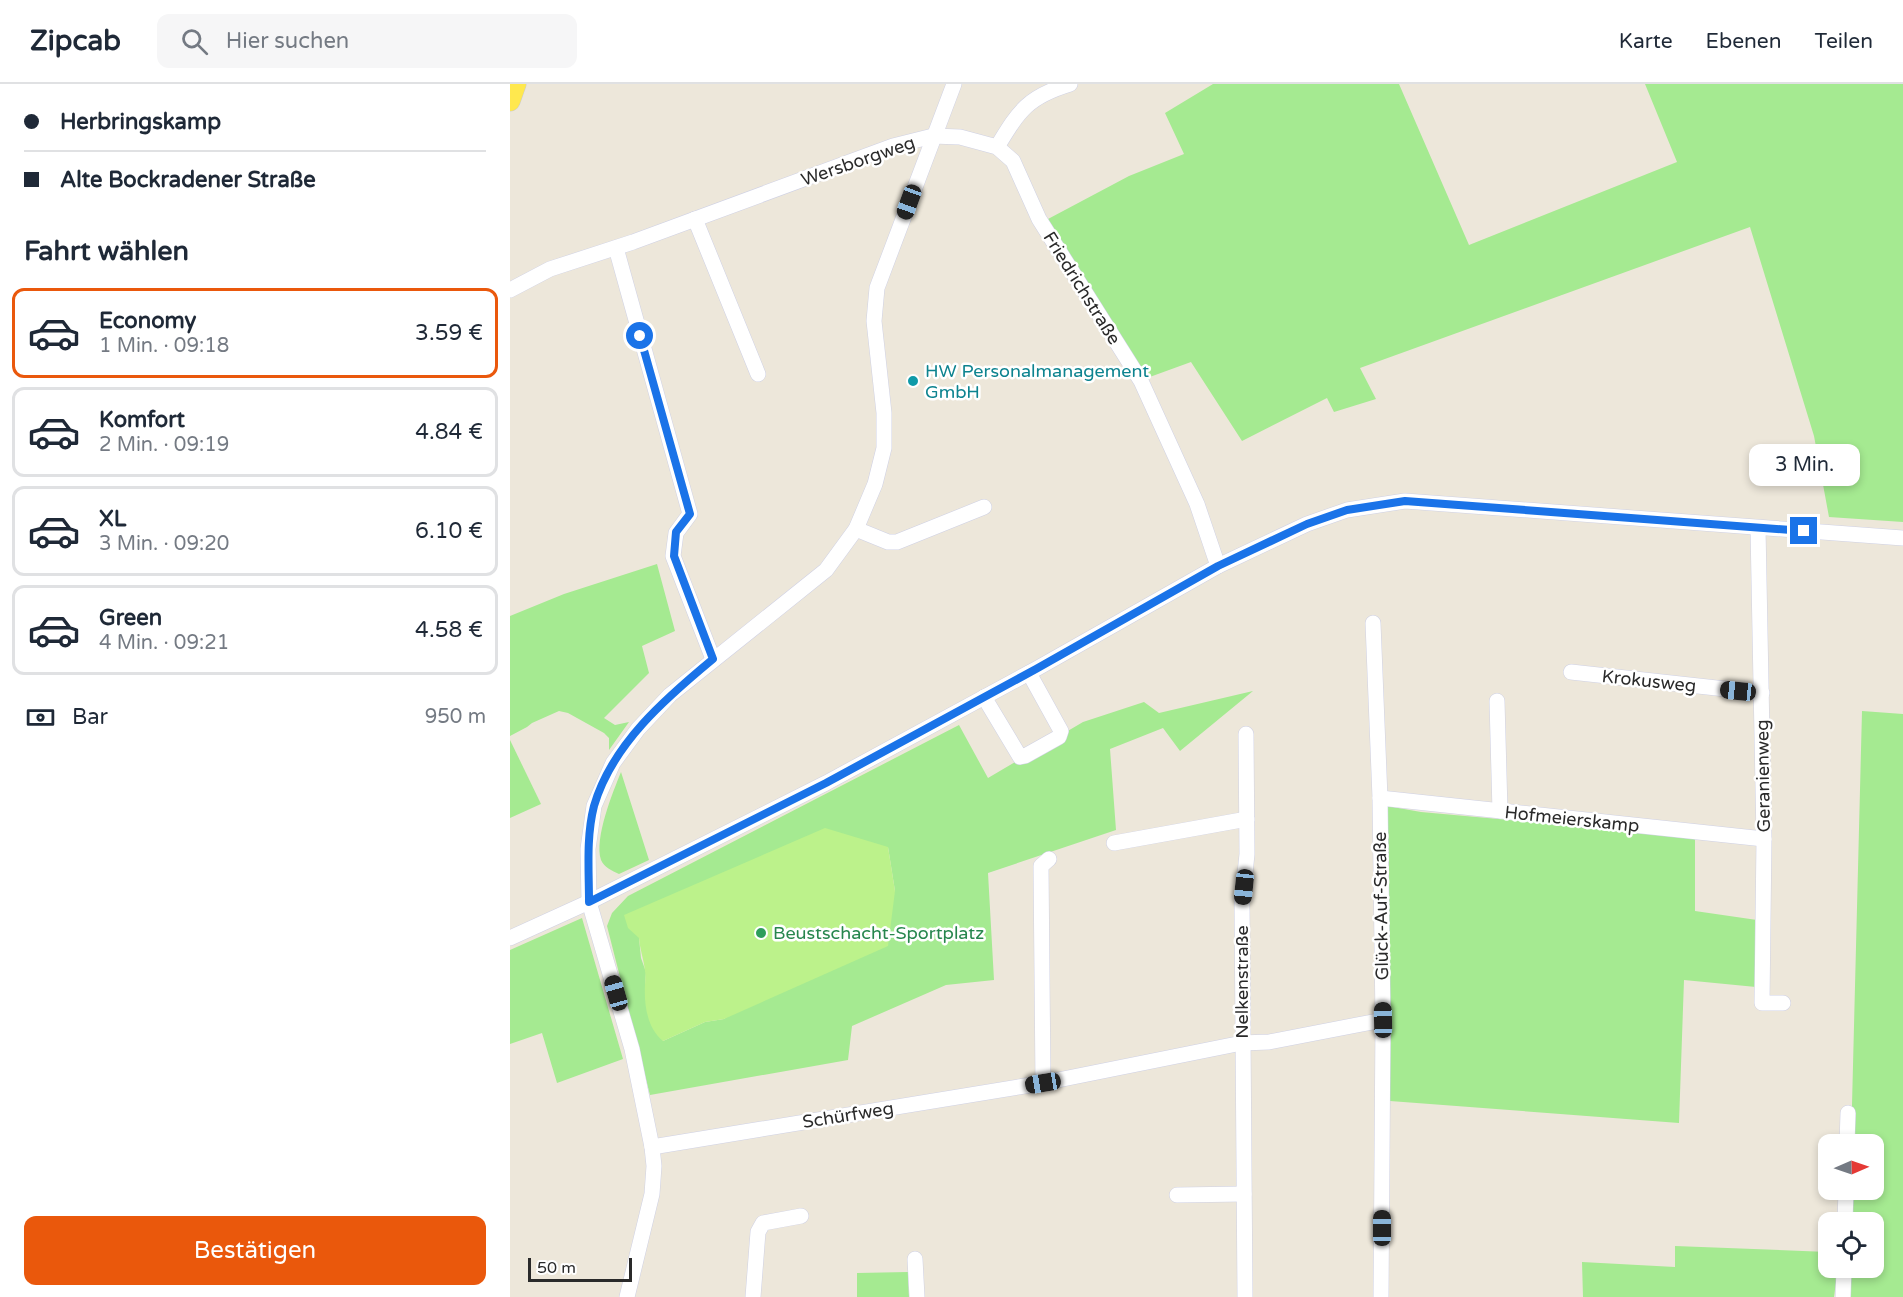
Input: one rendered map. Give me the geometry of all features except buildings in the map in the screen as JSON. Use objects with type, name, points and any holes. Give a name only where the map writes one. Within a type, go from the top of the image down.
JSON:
[{"type":"main road","points":[[510,101],[516,84]]},
{"type":"street","points":[[627,1297],[652,1194],[654,1167],[632,1049],[589,902],[588,849],[594,806],[613,763],[639,729],[670,695],[826,570],[856,529],[875,484],[884,448],[884,413],[874,321],[877,288],[954,84]]},
{"type":"street","points":[[997,147],[1018,113],[1036,97],[1070,84]]},
{"type":"street","name":"Wersborgweg","points":[[510,290],[550,269],[616,248],[893,146],[933,136],[960,137],[997,147]]},
{"type":"street","name":"Friedrichstraße","points":[[997,147],[1013,161],[1039,219],[1141,381],[1197,504],[1218,566]]},
{"type":"street","points":[[695,219],[758,374]]},
{"type":"street","points":[[616,248],[690,514],[676,532],[674,556],[713,659]]},
{"type":"street","points":[[510,938],[589,902],[826,783],[1029,673],[1218,566],[1307,524],[1337,514],[1366,506],[1405,501],[1903,538]]},
{"type":"street","points":[[856,529],[888,542],[897,543],[984,507]]},
{"type":"street","name":"Geranienweg","points":[[1758,528],[1764,839],[1762,1003],[1783,1003]]},
{"type":"street","name":"Glück-Auf-Straße","points":[[1372,623],[1380,798],[1383,1020],[1381,1297]]},
{"type":"street","name":"Krokusweg","points":[[1572,672],[1762,693]]},
{"type":"street","points":[[984,697],[1020,757],[1025,756],[1059,737],[1060,731],[1029,673]]},
{"type":"street","points":[[1497,701],[1500,811]]},
{"type":"street","name":"Nelkenstraße","points":[[1245,1297],[1242,903],[1247,854],[1246,734]]},
{"type":"street","name":"Hofmeierskamp","points":[[1380,798],[1764,839]]},
{"type":"street","points":[[1114,843],[1247,819]]},
{"type":"street","points":[[1043,1083],[1041,866],[1049,860]]},
{"type":"street","name":"Schürfweg","points":[[652,1147],[1043,1083],[1242,1043],[1269,1042],[1383,1020]]},
{"type":"street","points":[[1847,1134],[1848,1113]]},
{"type":"street","points":[[1177,1195],[1244,1194]]},
{"type":"street","points":[[753,1297],[758,1232],[763,1223],[801,1216]]},
{"type":"street","points":[[915,1259],[917,1297]]},
{"type":"street","points":[[1843,1297],[1844,1278]]},
{"type":"green space","points":[[1213,84],[1399,84],[1469,245],[1677,162],[1645,84],[1903,84],[1903,522],[1829,517],[1814,436],[1750,227],[1360,368],[1376,399],[1334,412],[1327,398],[1242,441],[1191,362],[1147,378],[1048,219],[1129,176],[1184,154],[1165,113]]},
{"type":"green space","points":[[657,564],[675,631],[642,646],[649,673],[604,718],[615,725],[629,722],[609,750],[609,738],[604,733],[568,713],[559,711],[510,736],[510,616],[564,594]]},
{"type":"green space","points":[[1253,691],[1180,751],[1163,728],[1110,749],[1116,830],[988,873],[994,980],[946,985],[852,1026],[848,1060],[650,1095],[607,926],[612,913],[628,896],[959,725],[988,778],[1083,722],[1144,702],[1159,713]],"holes":[[[888,847],[895,891],[724,1019],[705,1022],[663,1041],[645,986],[646,972],[641,958],[639,938]]]},
{"type":"green space","points":[[1862,711],[1903,714],[1903,1297],[1847,1297],[1848,1278],[1884,1278],[1884,1212],[1850,1212],[1850,1200],[1884,1200],[1884,1134],[1851,1134]]},
{"type":"green space","points":[[510,740],[541,804],[510,818]]},
{"type":"green space","points":[[621,772],[649,860],[619,874],[604,865],[601,860],[600,840],[605,815]]},
{"type":"green space","points":[[1387,806],[1421,812],[1695,837],[1695,911],[1757,920],[1756,987],[1684,980],[1679,1123],[1390,1101]]},
{"type":"green space","name":"Beustschacht-Sportplatz","points":[[825,828],[888,847],[895,891],[888,946],[724,1019],[705,1022],[663,1041],[653,1030],[648,1016],[645,1000],[645,973],[639,938],[628,928],[624,915]]},
{"type":"green space","points":[[582,918],[623,1059],[557,1083],[542,1033],[510,1044],[510,950]]},
{"type":"green space","points":[[1675,1246],[1818,1252],[1818,1278],[1837,1278],[1834,1297],[1583,1297],[1582,1262],[1675,1267]]},
{"type":"green space","points":[[908,1272],[909,1297],[857,1297],[857,1273]]},
{"type":"place","name":"HW Personalmanagement GmbH","points":[[913,381]]},
{"type":"place","name":"Beustschacht-Sportplatz","points":[[761,933]]},
{"type":"route","points":[[640,336],[690,514],[676,532],[674,556],[713,659],[670,695],[639,729],[613,763],[594,806],[588,849],[589,902],[826,783],[1036,669],[1218,566],[1307,524],[1347,510],[1405,501],[1804,531]]}]
